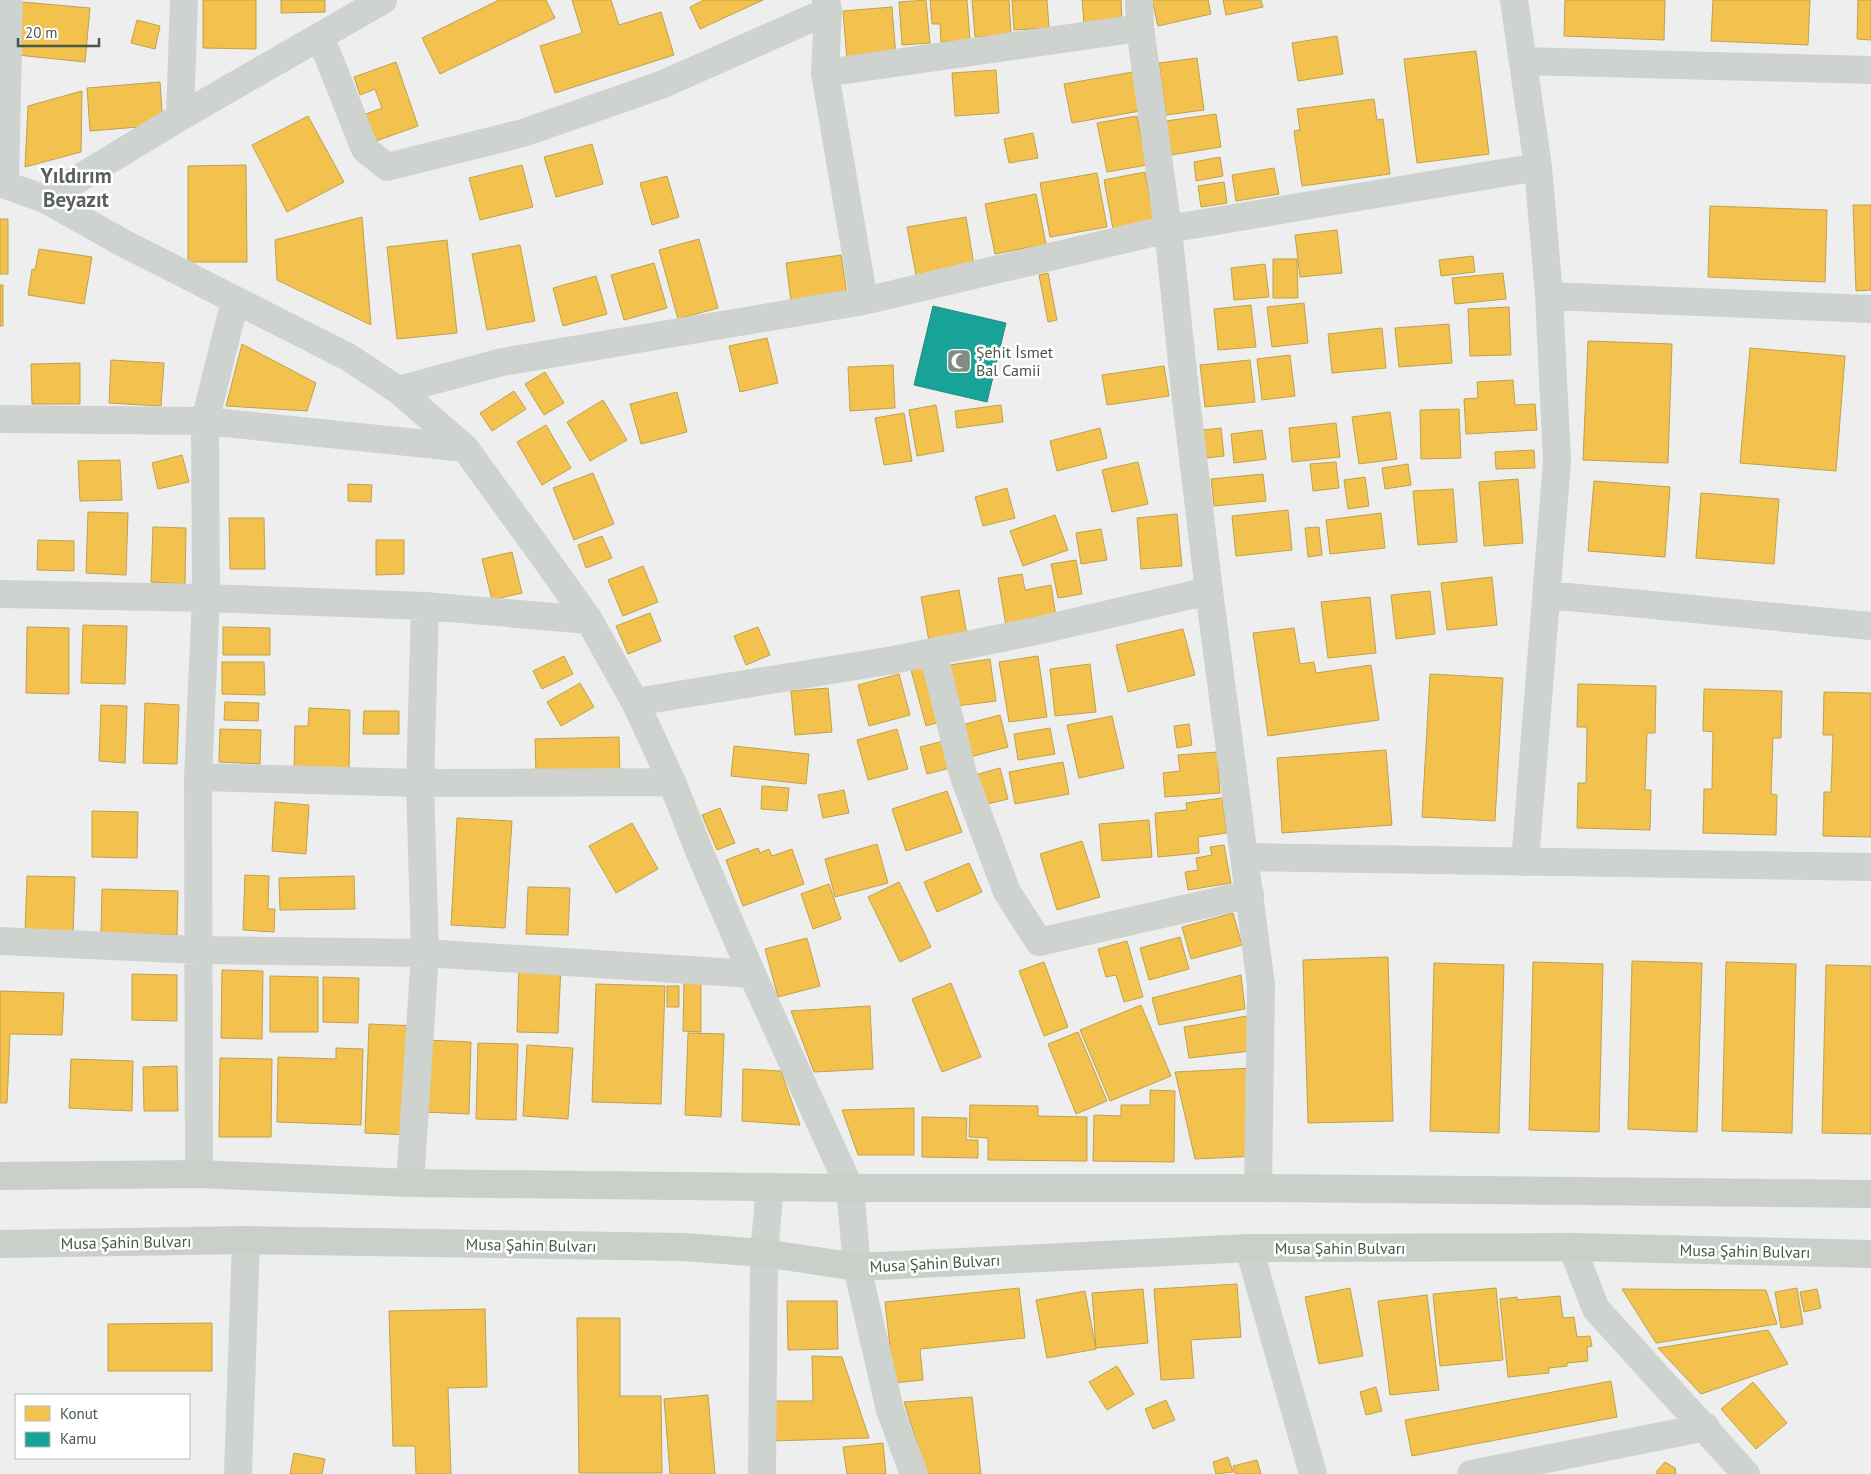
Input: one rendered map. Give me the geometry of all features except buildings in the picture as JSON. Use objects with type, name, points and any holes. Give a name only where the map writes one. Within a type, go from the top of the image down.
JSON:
[{"type":"main road","points":[[0,1176],[199,1174],[410,1183],[770,1188],[1258,1188],[1871,1194]]},
{"type":"main road","points":[[0,1253],[139,1253],[246,1240]]},
{"type":"main road","name":"Musa Şahin Bulvarı","points":[[0,1244],[246,1240],[683,1247],[764,1253],[857,1267],[1249,1248],[1572,1247],[1871,1254]]},
{"type":"street","points":[[9,0],[3,184],[45,199],[235,301],[348,357],[398,390],[465,448],[589,620],[635,702],[672,782],[703,862],[752,974],[850,1188],[857,1267],[890,1410],[914,1474]]},
{"type":"street","points":[[180,117],[184,0]]},
{"type":"street","points":[[45,199],[180,117],[383,0]]},
{"type":"street","points":[[1139,0],[1140,28],[1168,229],[1209,590],[1261,985],[1258,1188]]},
{"type":"street","points":[[1514,0],[1538,167],[1549,296],[1557,460],[1525,862]]},
{"type":"street","points":[[320,36],[365,149],[387,167],[523,133],[661,85],[827,6],[825,73],[864,301]]},
{"type":"street","points":[[825,73],[1140,28]]},
{"type":"street","points":[[1523,61],[1871,70]]},
{"type":"street","points":[[398,390],[502,362],[864,301],[1168,229],[1538,167]]},
{"type":"street","points":[[1549,296],[1871,309]]},
{"type":"street","points":[[199,1174],[198,778],[206,598],[205,422],[235,301]]},
{"type":"street","points":[[0,419],[205,422],[465,448]]},
{"type":"street","points":[[635,702],[933,652],[1209,590]]},
{"type":"street","points":[[0,594],[206,598],[425,606],[589,620]]},
{"type":"street","points":[[1547,595],[1871,626]]},
{"type":"street","points":[[410,1183],[425,953],[420,783],[425,606]]},
{"type":"street","points":[[933,652],[963,774],[1006,892],[1039,942],[1250,894]]},
{"type":"street","points":[[198,778],[420,783],[672,782]]},
{"type":"street","points":[[1245,857],[1871,867]]},
{"type":"street","points":[[0,941],[198,950],[425,953],[752,974]]},
{"type":"street","points":[[762,1474],[764,1253],[770,1188]]},
{"type":"street","points":[[238,1474],[246,1240]]},
{"type":"street","points":[[1572,1247],[1596,1309],[1706,1427],[1746,1474]]},
{"type":"street","points":[[1249,1248],[1313,1474]]},
{"type":"street","points":[[1471,1474],[1706,1427]]},
{"type":"place","name":"Şehit İsmet Bal Camii","points":[[959,361]]},
{"type":"district","name":"Yıldırım Beyazıt","points":[[76,188]]}]
